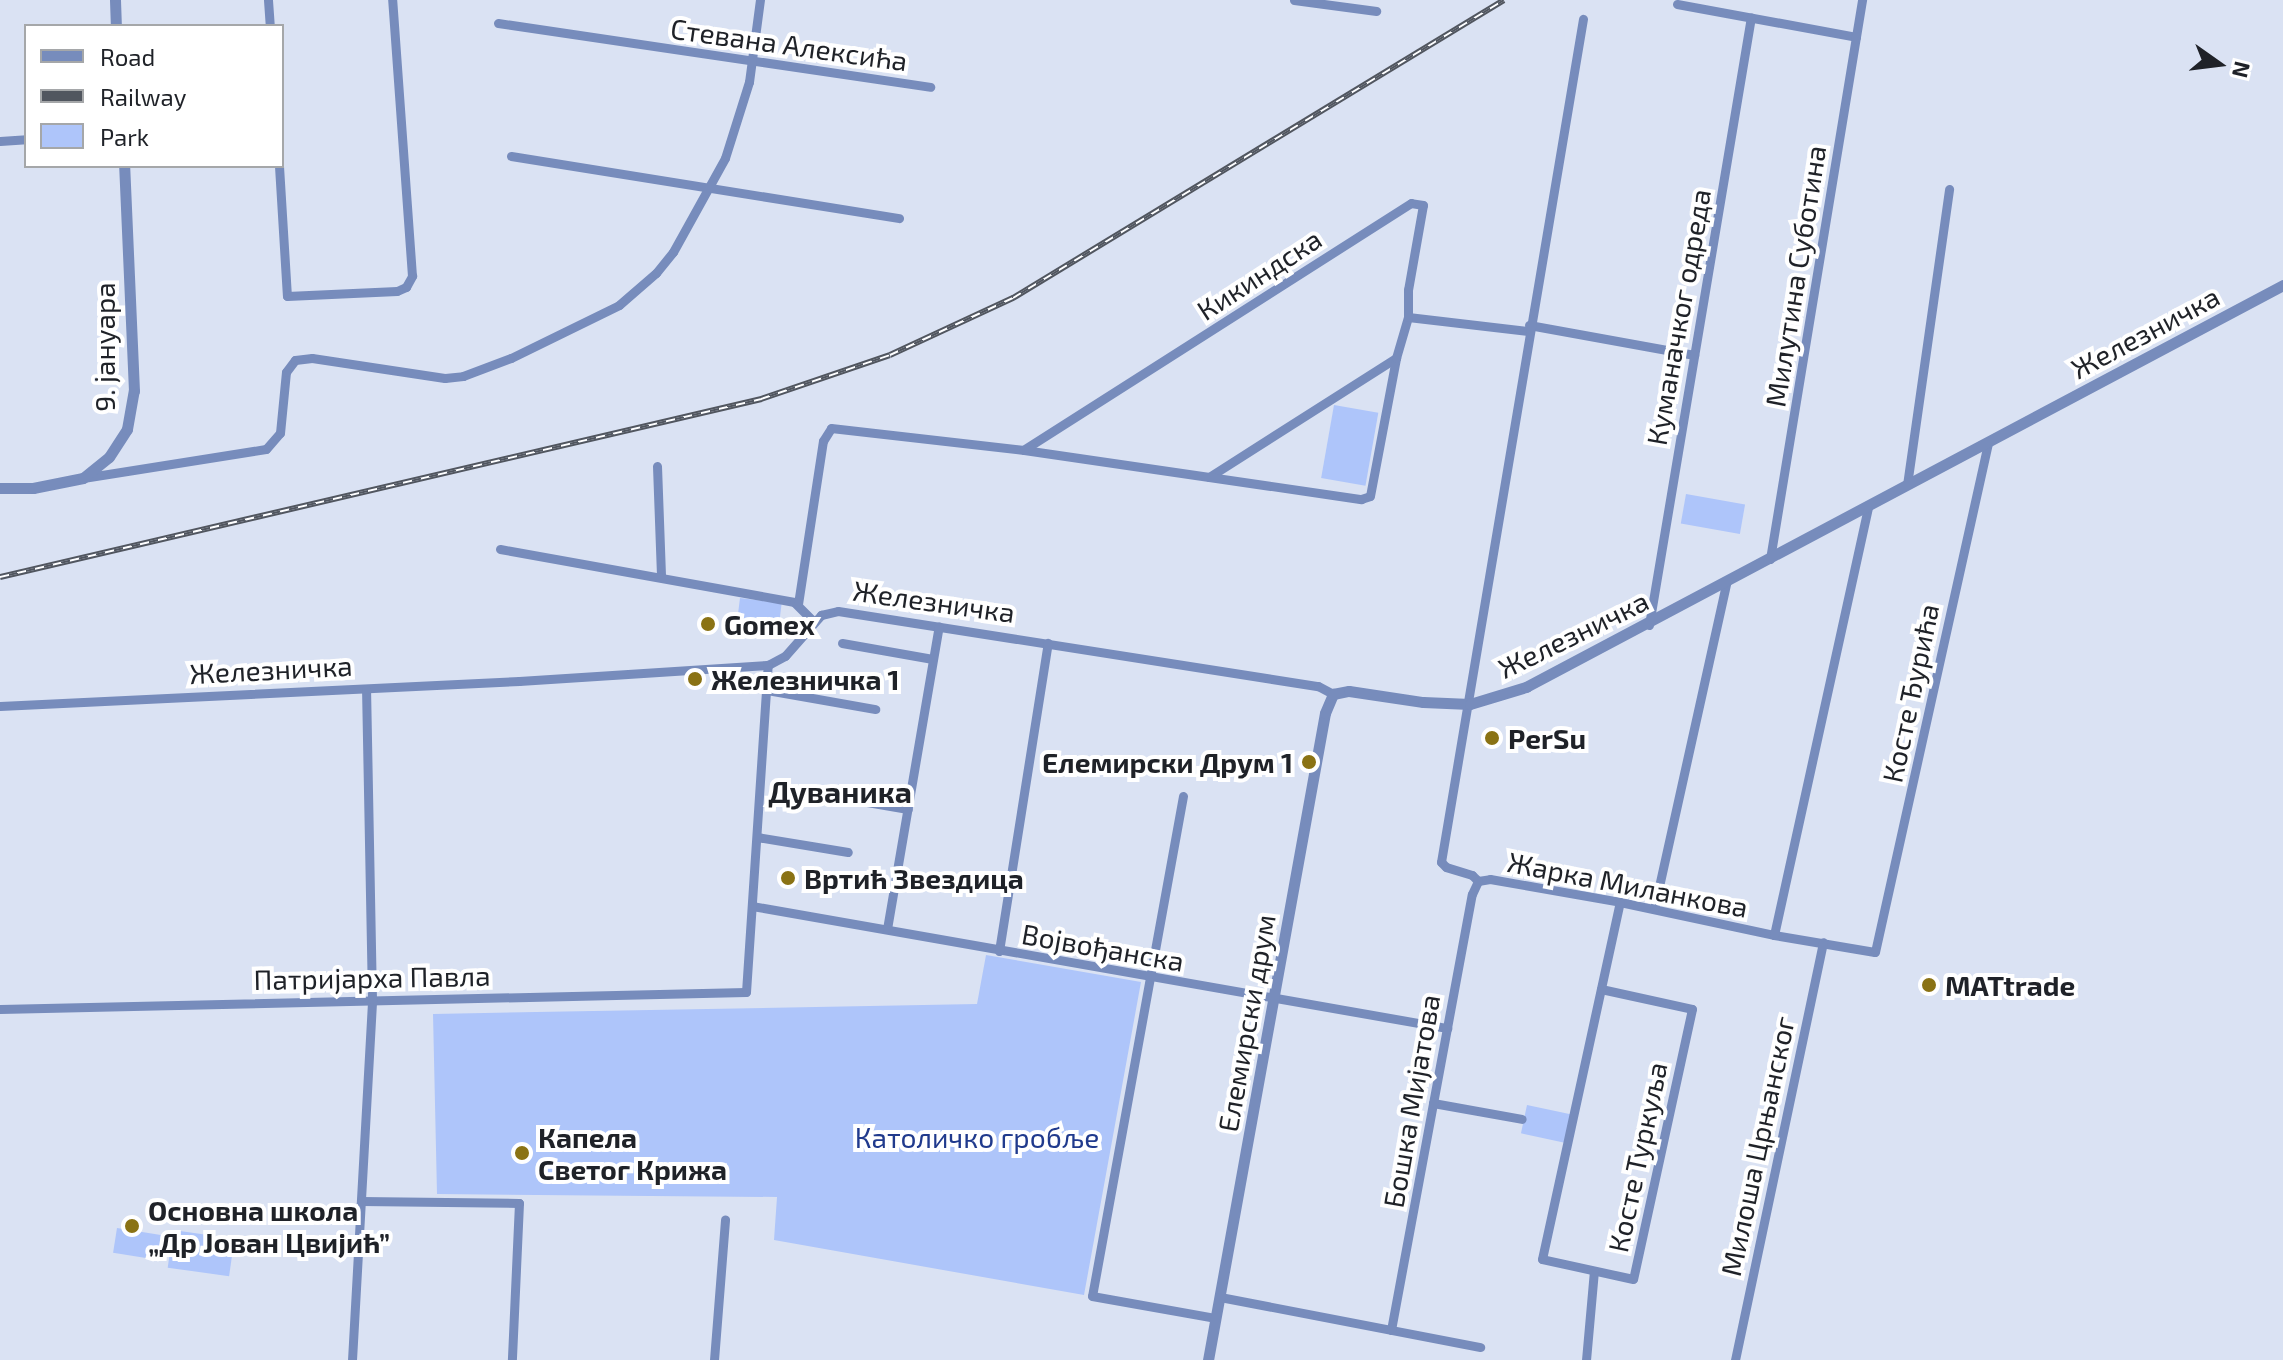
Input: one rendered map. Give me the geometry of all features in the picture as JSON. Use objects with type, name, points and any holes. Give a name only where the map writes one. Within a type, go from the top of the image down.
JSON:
[{"type":"street","points":[[115,0],[116,24]]},
{"type":"street","points":[[268,0],[270,24]]},
{"type":"street","points":[[279,168],[287,296],[397,291],[406,287],[412,276],[392,0]]},
{"type":"street","points":[[83,478],[266,449],[280,433],[286,372],[295,360],[312,358],[445,378],[471,374],[608,312],[630,297],[673,252],[711,187],[740,119],[760,0]]},
{"type":"street","points":[[1294,0],[1376,11]]},
{"type":"street","name":"Милутина Суботина","points":[[1770,559],[1862,0]]},
{"type":"street","points":[[1677,4],[1856,37]]},
{"type":"street","name":"Куманачког одреда","points":[[1649,625],[1751,17]]},
{"type":"street","points":[[1470,704],[1529,328],[1583,19]]},
{"type":"street","name":"Стевана Алексића","points":[[498,23],[930,87]]},
{"type":"street","points":[[0,141],[24,139]]},
{"type":"street","points":[[511,156],[899,218]]},
{"type":"street","name":"9. јануара","points":[[0,488],[51,486],[83,478],[116,449],[131,416],[133,374],[124,168]]},
{"type":"street","points":[[1907,485],[1949,189]]},
{"type":"street","name":"Кикиндска","points":[[1024,450],[1415,202],[1423,207],[1412,262],[1408,317]]},
{"type":"street","name":"Железничка","points":[[0,706],[366,689],[768,665],[785,656],[814,622],[829,612],[846,611],[1318,686],[1333,694],[1349,691],[1423,702],[1470,704],[1526,687],[1649,625],[2283,285]]},
{"type":"street","points":[[500,549],[661,575],[798,604],[823,441],[831,428],[1024,450],[1361,499],[1370,496],[1396,358],[1408,317],[1529,328],[1694,355]]},
{"type":"street","points":[[1209,477],[1396,358]]},
{"type":"street","name":"Косте Ђурића","points":[[1875,952],[1988,443]]},
{"type":"street","points":[[657,466],[661,575]]},
{"type":"street","points":[[1774,935],[1868,506]]},
{"type":"street","points":[[1654,909],[1726,583]]},
{"type":"street","name":"Железничка","points":[[798,604],[814,622]]},
{"type":"street","points":[[887,929],[939,626]]},
{"type":"street","points":[[842,643],[933,659]]},
{"type":"street","points":[[999,951],[1048,643]]},
{"type":"street","points":[[752,906],[768,665]]},
{"type":"street","points":[[352,1360],[372,999],[366,689]]},
{"type":"street","points":[[767,690],[875,709]]},
{"type":"street","name":"Елемирски друм","points":[[1208,1360],[1276,999],[1325,713],[1333,694]]},
{"type":"street","name":"Жарка Миланкова","points":[[1470,704],[1441,862],[1446,867],[1472,875],[1478,881],[1490,879],[1620,902],[1774,935],[1875,952]]},
{"type":"street","points":[[826,795],[908,809]]},
{"type":"street","points":[[1183,796],[1092,1296],[1216,1318]]},
{"type":"street","points":[[757,837],[848,852]]},
{"type":"street","name":"Бошка Мијатова","points":[[1391,1330],[1472,894],[1478,881]]},
{"type":"street","name":"Косте Туркуља","points":[[1601,989],[1692,1009],[1633,1279],[1542,1259],[1620,902]]},
{"type":"street","name":"Војвођанска","points":[[752,906],[1447,1028]]},
{"type":"street","name":"Патријарха Павла","points":[[0,1009],[746,992],[752,906]]},
{"type":"street","name":"Милоша Црњанског","points":[[1735,1360],[1823,942]]},
{"type":"street","points":[[1433,1103],[1522,1119]]},
{"type":"street","points":[[361,1201],[519,1203],[512,1360]]},
{"type":"street","points":[[714,1360],[725,1219]]},
{"type":"street","points":[[1586,1360],[1594,1271]]},
{"type":"street","points":[[1220,1297],[1480,1347]]},
{"type":"green space","points":[[1334,405],[1378,413],[1365,486],[1321,478]]},
{"type":"green space","points":[[1686,494],[1745,504],[1740,534],[1681,524]]},
{"type":"green space","points":[[740,598],[782,603],[778,630],[737,625]]},
{"type":"green space","name":"Католичко гробље","points":[[986,955],[1141,982],[1084,1295],[774,1240],[777,1197],[437,1194],[433,1014],[977,1004]]},
{"type":"green space","points":[[1527,1105],[1573,1115],[1567,1143],[1521,1133]]},
{"type":"green space","points":[[117,1228],[162,1235],[159,1260],[113,1253]]},
{"type":"green space","points":[[173,1230],[234,1239],[229,1276],[168,1268]]},
{"type":"railway","points":[[0,577],[761,399],[890,355],[1013,298],[1504,0]]},
{"type":"place","name":"Gomex","points":[[708,624]]},
{"type":"place","name":"Железничка 1","points":[[695,679]]},
{"type":"place","name":"PerSu","points":[[1492,738]]},
{"type":"place","name":"Елемирски Друм 1","points":[[1309,762]]},
{"type":"place","name":"Вртић Звездица","points":[[788,878]]},
{"type":"place","name":"MATtrade","points":[[1929,985]]},
{"type":"place","name":"Капела Светог Крижа","points":[[522,1153]]},
{"type":"place","name":"Основна школа „Др Јован Цвијић”","points":[[132,1226]]},
{"type":"district","name":"Дуваника","points":[[840,791]]}]
